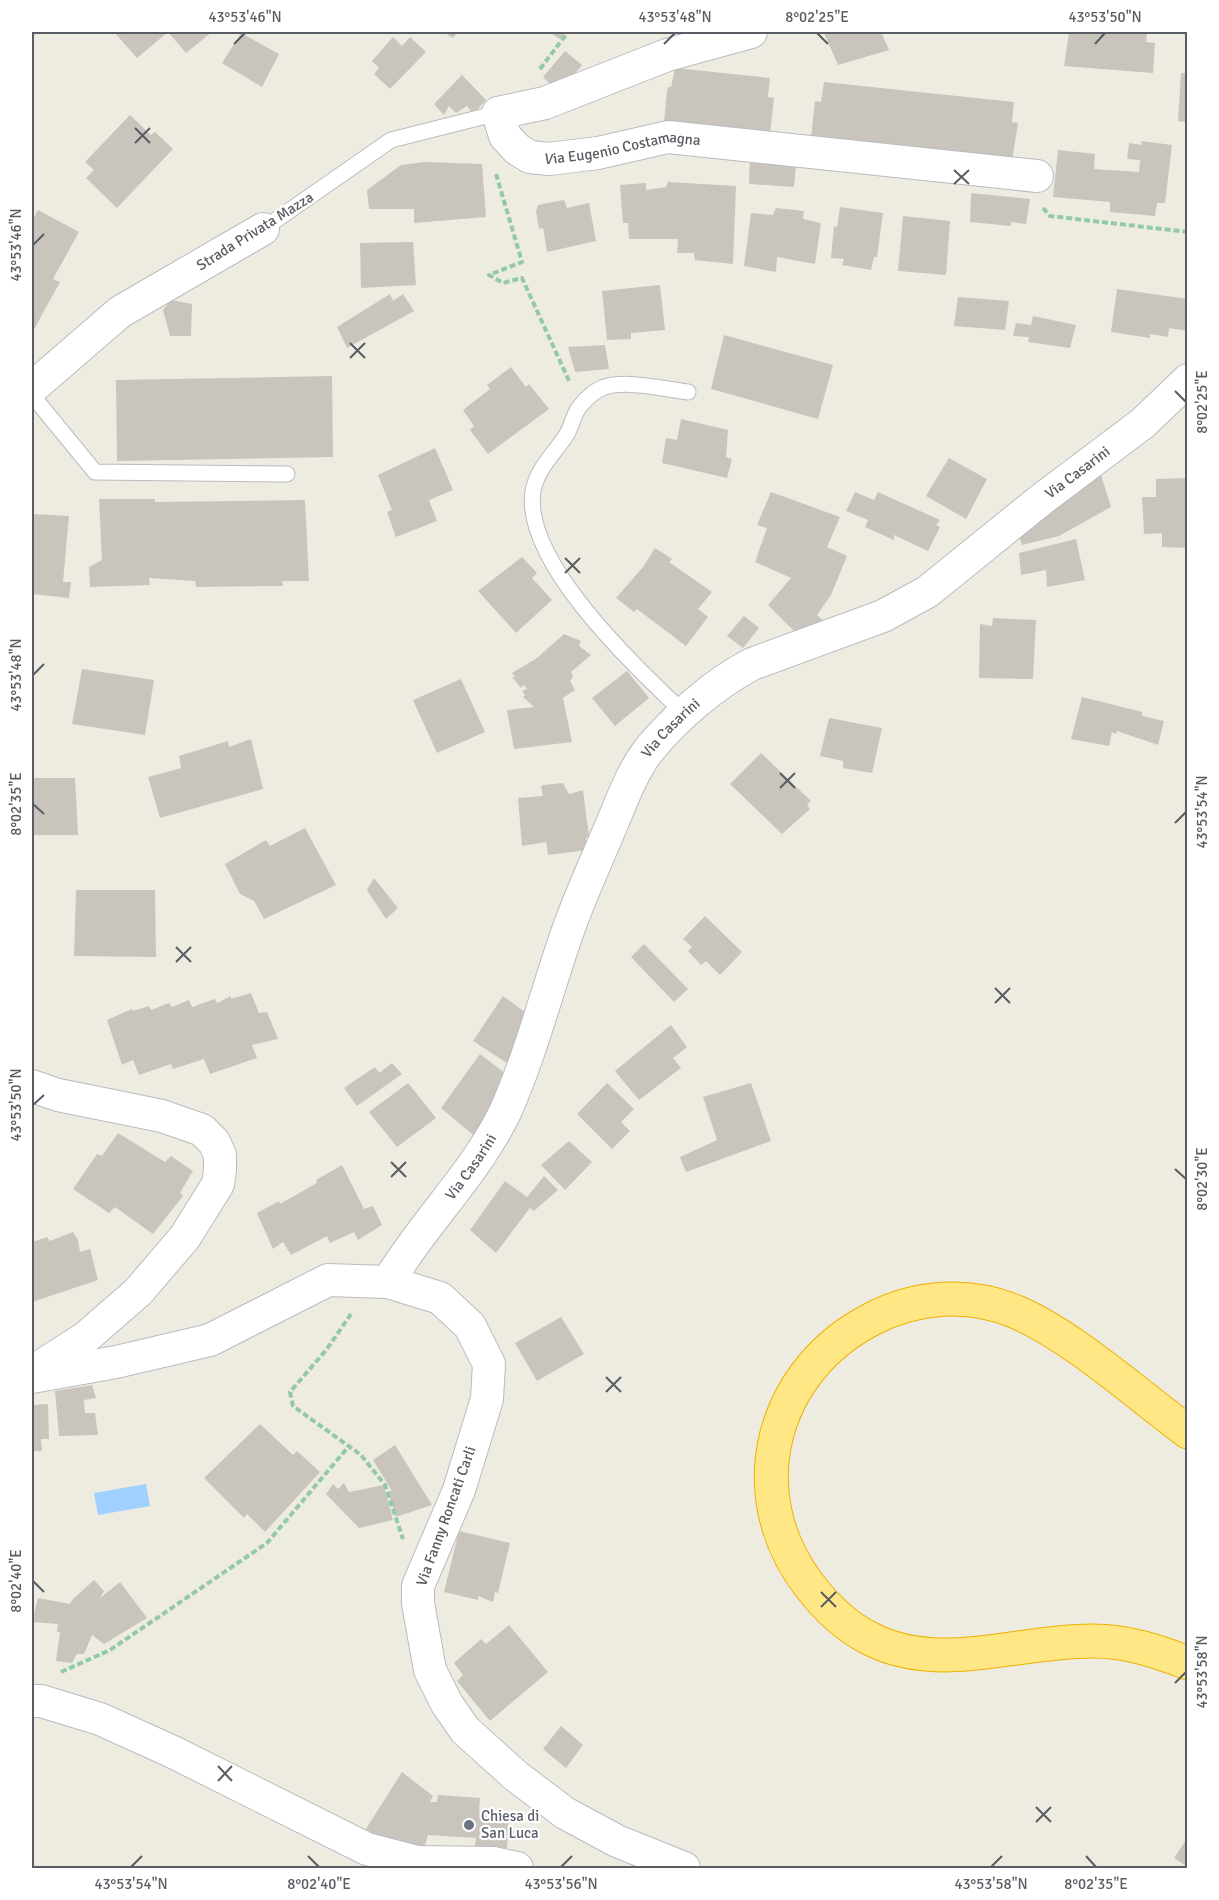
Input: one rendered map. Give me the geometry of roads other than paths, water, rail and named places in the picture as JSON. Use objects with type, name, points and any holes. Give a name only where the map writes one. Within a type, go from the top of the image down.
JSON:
[{"type":"highway","points":[[1188,1432],[1040,1324],[1013,1310],[997,1306],[965,1300],[938,1299],[912,1303],[854,1328],[830,1346],[811,1366],[794,1390],[781,1416],[773,1446],[771,1482],[775,1515],[785,1545],[800,1573],[820,1599],[843,1621],[876,1642],[893,1649],[923,1655],[955,1655],[1035,1644],[1093,1641],[1125,1643],[1188,1663]]},
{"type":"street","points":[[501,124],[545,103],[667,55],[751,32]]},
{"type":"street","name":"Via Eugenio Costamagna","points":[[501,124],[517,149],[530,157],[549,159],[597,153],[668,137],[1037,176]]},
{"type":"street","name":"Strada Privata Mazza","points":[[32,388],[120,312],[263,229]]},
{"type":"street","name":"Via Casarini","points":[[388,1282],[419,1236],[465,1177],[505,1112],[518,1080],[575,910],[630,782],[648,752],[685,714],[732,674],[752,664],[883,616],[927,592],[1042,499],[1143,423],[1188,380]]},
{"type":"street","points":[[32,1086],[58,1095],[162,1116],[202,1130],[214,1142],[220,1155],[220,1170],[218,1184],[185,1238],[138,1292],[85,1338],[32,1372]]},
{"type":"street","name":"Via Fanny Roncati Carli","points":[[32,1377],[116,1362],[210,1340],[328,1280],[388,1282],[440,1298],[470,1326],[489,1364],[486,1399],[459,1490],[418,1586],[418,1603],[430,1670],[447,1704],[465,1730],[516,1776],[565,1813],[616,1840],[684,1869]]},
{"type":"street","points":[[32,1701],[41,1701],[121,1728],[367,1849],[417,1862],[492,1863],[517,1869]]},
{"type":"lane","name":"Strada Privata Mazza","points":[[263,229],[391,140],[501,124]]},
{"type":"lane","points":[[685,714],[651,682],[572,592],[547,554],[539,537],[532,500],[538,474],[567,435],[579,406],[603,387],[632,385],[688,392]]},
{"type":"lane","points":[[32,395],[94,472],[286,474]]},
{"type":"water","points":[[146,1484],[150,1506],[98,1515],[94,1493]]},
{"type":"place","name":"Chiesa di San Luca","points":[[469,1825]]}]
